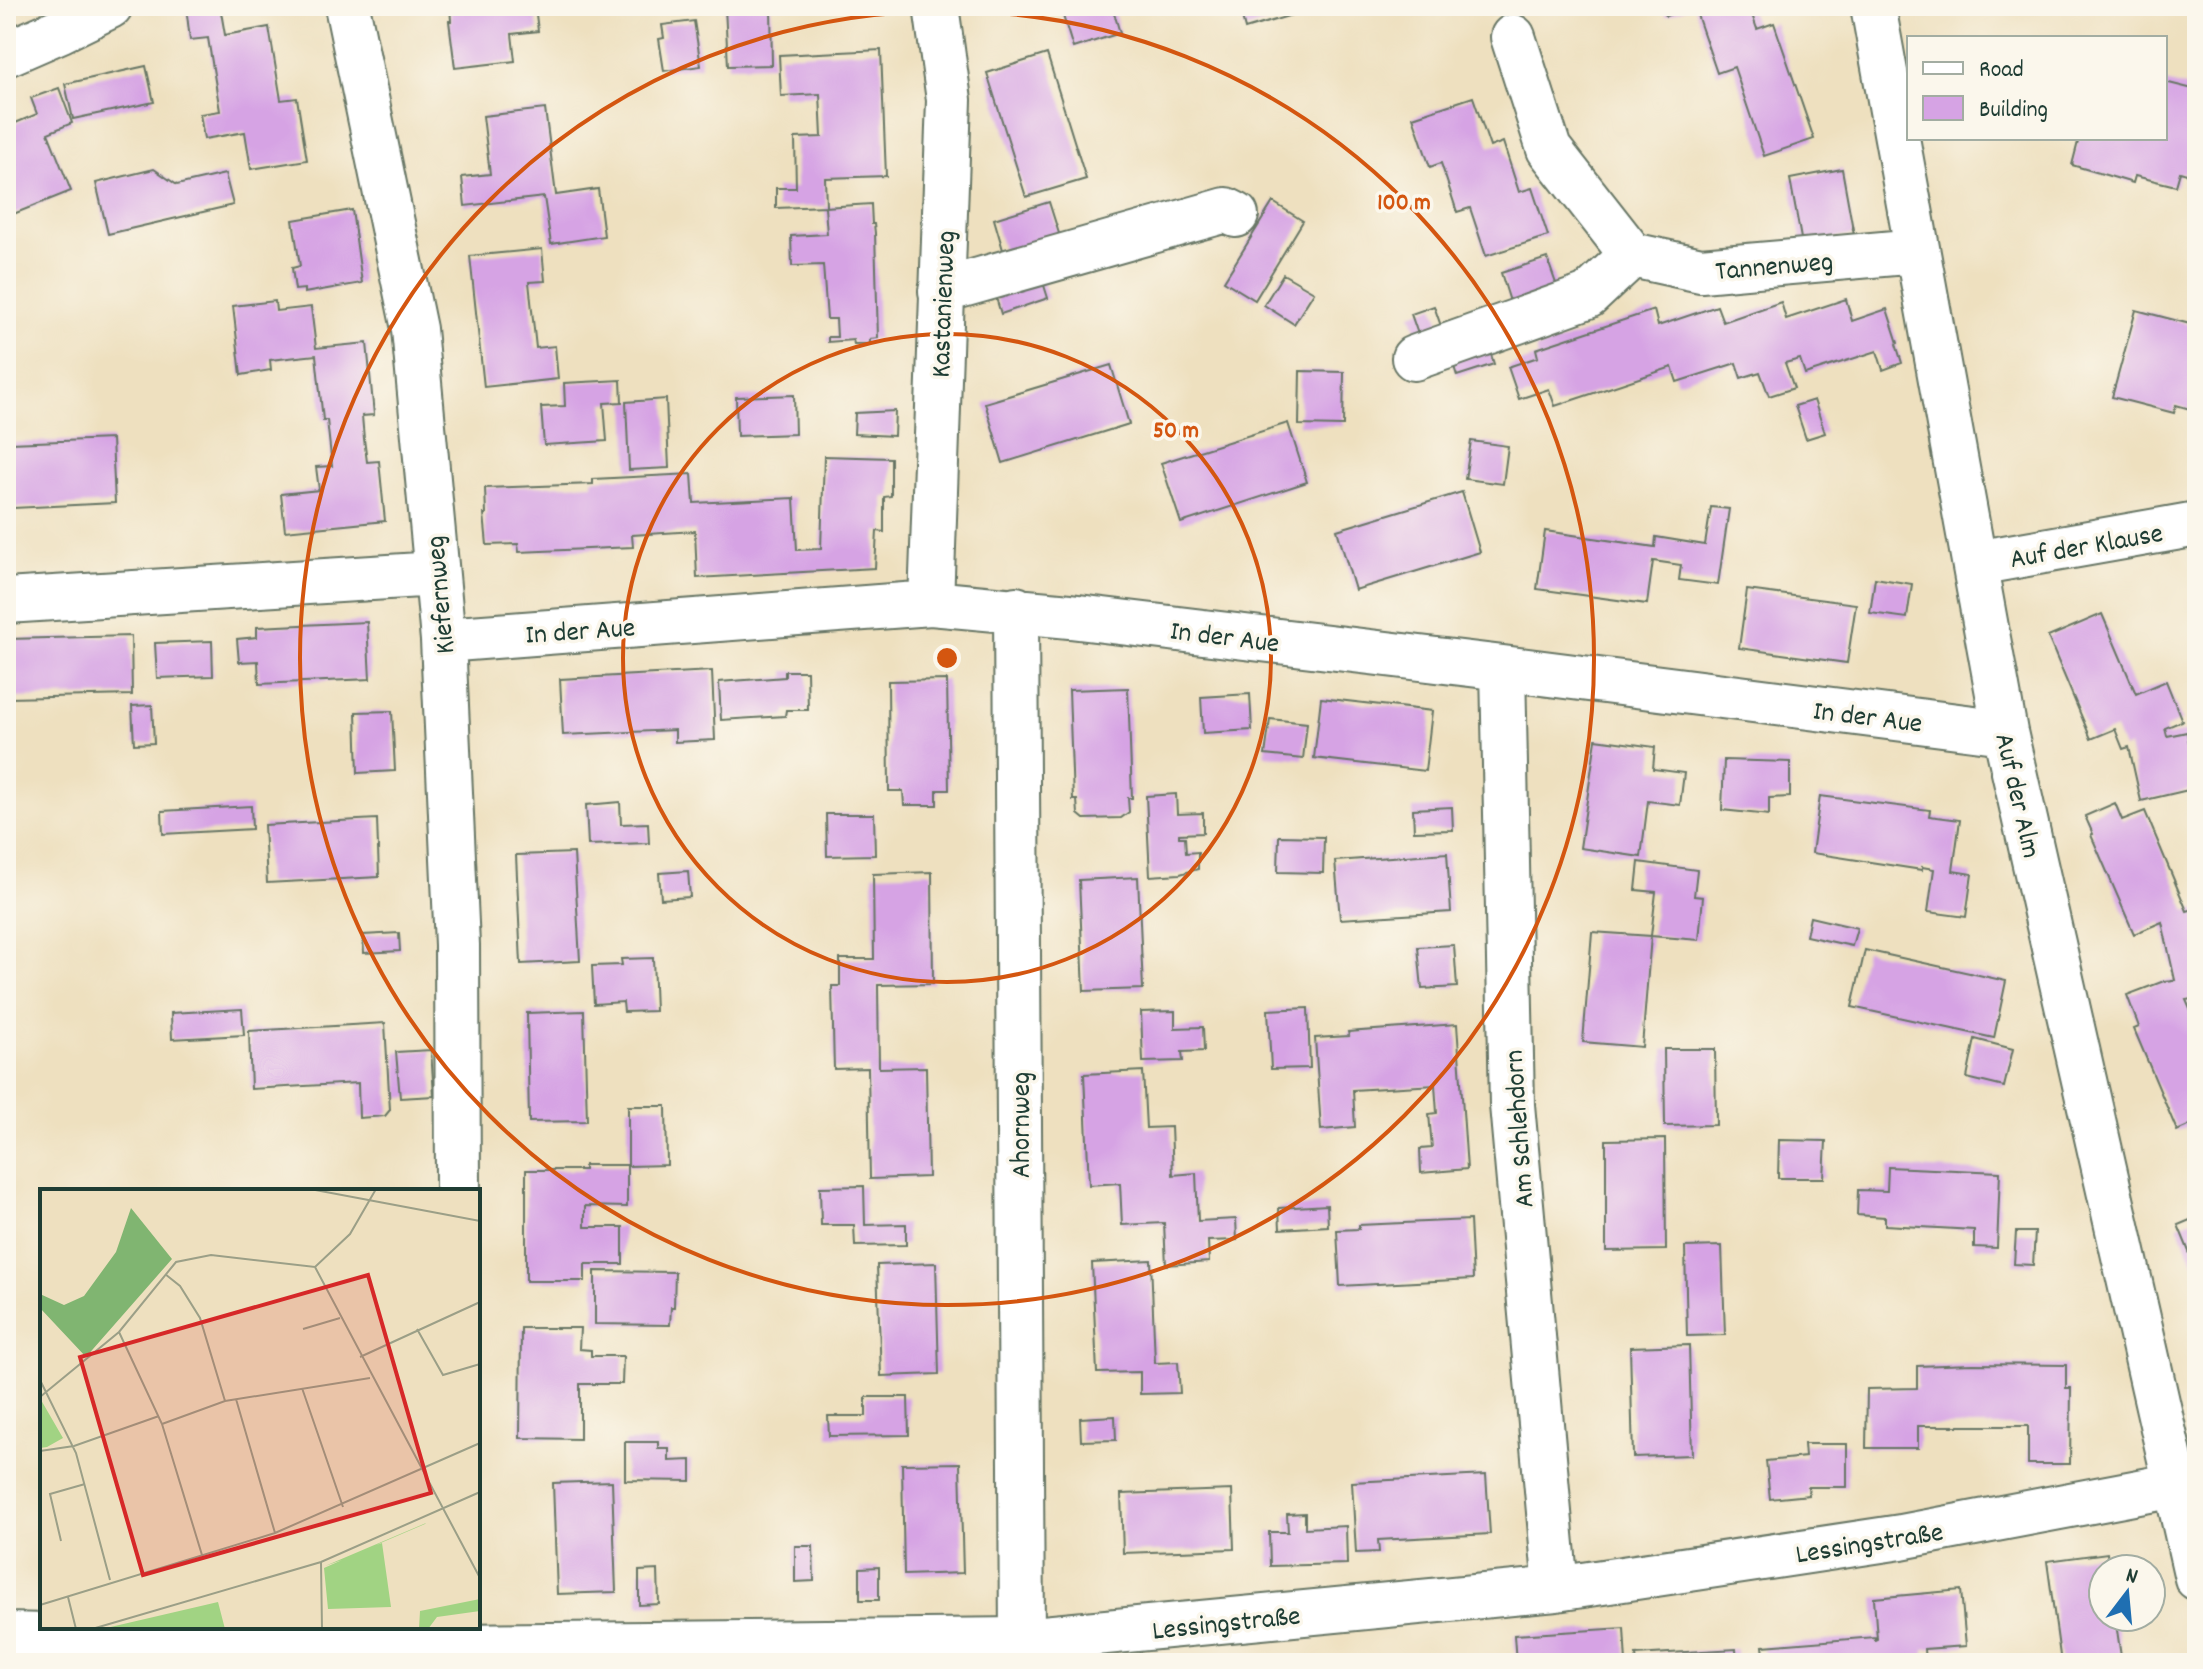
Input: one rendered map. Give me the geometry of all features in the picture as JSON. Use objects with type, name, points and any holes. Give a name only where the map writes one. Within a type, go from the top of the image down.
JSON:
[{"type":"street","points":[[6,54],[110,6]]},
{"type":"street","name":"Kiefernweg","points":[[347,6],[414,329],[443,640],[457,945],[458,1189]]},
{"type":"street","name":"Kastanienweg","points":[[931,603],[949,100],[936,6]]},
{"type":"street","name":"Auf der Alm","points":[[1873,6],[2005,732],[2187,1482],[2197,1578]]},
{"type":"street","points":[[1414,358],[1588,296],[1632,255],[1549,149],[1513,37]]},
{"type":"street","points":[[941,291],[1226,210],[1236,215]]},
{"type":"street","name":"Tannenweg","points":[[1632,255],[1701,270],[1917,251]]},
{"type":"street","name":"Auf der Klause","points":[[1976,563],[2197,524]]},
{"type":"street","points":[[6,601],[436,574]]},
{"type":"street","name":"In der Aue","points":[[443,640],[931,603],[1016,609],[2005,732]]},
{"type":"street","name":"Ahornweg","points":[[1016,609],[1022,1640]]},
{"type":"street","name":"Am Schlehdorn","points":[[1503,668],[1512,1105],[1556,1589]]},
{"type":"street","name":"Lessingstraße","points":[[6,1635],[1022,1640],[1556,1589],[1901,1537],[2187,1482]]},
{"type":"building","points":[[186,6],[220,6],[225,35],[269,27],[281,100],[297,98],[307,160],[251,169],[245,132],[204,139],[200,114],[220,111],[208,38],[190,40]]},
{"type":"building","points":[[450,6],[535,6],[538,31],[512,34],[515,61],[455,68]]},
{"type":"building","points":[[771,6],[772,65],[728,66],[725,7]]},
{"type":"building","points":[[1060,6],[1112,6],[1120,33],[1073,48]]},
{"type":"building","points":[[1239,6],[1301,7],[1294,9],[1295,14],[1245,29]]},
{"type":"building","points":[[1662,6],[1692,6],[1666,16]]},
{"type":"building","points":[[1694,6],[1749,6],[1757,29],[1774,23],[1814,139],[1764,156],[1734,67],[1717,73]]},
{"type":"building","points":[[694,21],[701,66],[664,71],[659,39],[664,38],[662,25]]},
{"type":"building","points":[[881,50],[886,176],[825,178],[826,206],[776,208],[776,188],[796,188],[795,138],[822,137],[820,94],[781,96],[779,55]]},
{"type":"building","points":[[1047,54],[1086,179],[1026,197],[987,73]]},
{"type":"building","points":[[146,66],[154,102],[73,119],[65,84]]},
{"type":"building","points":[[2167,82],[2197,90],[2197,177],[2180,172],[2176,186],[2135,176],[2133,183],[2072,165],[2078,140],[2167,140]]},
{"type":"building","points":[[59,88],[72,123],[48,133],[71,191],[6,217],[6,127],[37,114],[31,98]]},
{"type":"building","points":[[1473,97],[1490,147],[1503,142],[1519,192],[1532,188],[1548,236],[1486,256],[1470,208],[1457,212],[1441,163],[1430,167],[1413,117]]},
{"type":"building","points":[[545,109],[556,195],[598,189],[604,236],[551,244],[544,197],[465,206],[462,177],[490,174],[483,116]]},
{"type":"building","points":[[154,169],[177,185],[225,174],[233,205],[108,234],[96,183]]},
{"type":"building","points":[[1842,169],[1854,235],[1802,244],[1790,179]]},
{"type":"building","points":[[1049,202],[1062,243],[1006,260],[994,219]]},
{"type":"building","points":[[1273,202],[1303,221],[1255,300],[1224,281]]},
{"type":"building","points":[[871,204],[875,233],[878,338],[870,339],[870,344],[854,344],[853,340],[828,342],[828,337],[837,337],[836,319],[827,319],[823,265],[792,266],[791,236],[827,234],[825,207]]},
{"type":"building","points":[[352,210],[362,283],[304,293],[304,289],[295,290],[292,268],[300,266],[293,220]]},
{"type":"building","points":[[542,249],[545,281],[529,282],[536,348],[555,346],[558,379],[484,387],[470,256]]},
{"type":"building","points":[[1547,258],[1560,295],[1513,311],[1501,273]]},
{"type":"building","points":[[1283,274],[1314,292],[1294,324],[1264,305]]},
{"type":"building","points":[[1041,276],[1048,298],[1001,314],[994,291]]},
{"type":"building","points":[[1846,299],[1852,321],[1887,309],[1902,363],[1883,370],[1877,351],[1805,374],[1800,359],[1785,363],[1794,388],[1769,396],[1760,372],[1741,378],[1736,363],[1677,382],[1672,367],[1555,406],[1549,389],[1519,399],[1508,367],[1538,357],[1536,349],[1654,310],[1658,326],[1717,306],[1723,322],[1781,302],[1786,319]]},
{"type":"building","points":[[275,301],[276,311],[311,307],[316,348],[367,343],[374,415],[362,416],[364,439],[367,462],[379,461],[385,521],[285,531],[281,494],[319,490],[316,467],[332,466],[316,355],[270,360],[271,370],[241,375],[233,306]]},
{"type":"building","points":[[1434,306],[1442,329],[1419,337],[1411,314]]},
{"type":"building","points":[[2136,310],[2194,325],[2197,316],[2197,411],[2176,405],[2174,413],[2112,397]]},
{"type":"building","points":[[1488,345],[1494,364],[1457,376],[1451,357]]},
{"type":"building","points":[[1111,365],[1129,424],[1003,463],[985,403]]},
{"type":"building","points":[[1300,371],[1344,372],[1343,426],[1299,425]]},
{"type":"building","points":[[621,380],[622,402],[604,403],[607,441],[544,445],[541,407],[565,406],[564,383]]},
{"type":"building","points":[[794,395],[795,434],[737,436],[736,397]]},
{"type":"building","points":[[666,399],[669,468],[629,470],[626,402]]},
{"type":"building","points":[[1814,400],[1825,433],[1806,439],[1795,406]]},
{"type":"building","points":[[895,411],[894,436],[854,434],[855,413]]},
{"type":"building","points":[[1288,423],[1307,482],[1181,523],[1161,463]]},
{"type":"building","points":[[112,439],[115,503],[13,508],[10,443]]},
{"type":"building","points":[[1471,441],[1508,446],[1503,484],[1465,479]]},
{"type":"building","points":[[824,456],[891,458],[891,496],[884,497],[884,532],[877,531],[875,568],[697,578],[695,531],[632,535],[633,547],[519,552],[518,544],[487,545],[485,488],[593,484],[593,479],[692,474],[694,503],[794,498],[797,550],[821,549]]},
{"type":"building","points":[[1462,492],[1480,552],[1355,590],[1337,530]]},
{"type":"building","points":[[1711,507],[1729,509],[1718,585],[1679,580],[1681,565],[1653,561],[1647,604],[1537,589],[1545,531],[1655,547],[1656,537],[1705,545]]},
{"type":"building","points":[[1875,578],[1912,584],[1907,618],[1870,613]]},
{"type":"building","points":[[1747,590],[1856,604],[1847,663],[1739,648]]},
{"type":"building","points":[[2102,614],[2136,694],[2166,681],[2182,721],[2165,728],[2167,736],[2187,732],[2197,788],[2141,801],[2129,747],[2123,749],[2115,729],[2091,739],[2048,637]]},
{"type":"building","points":[[367,622],[370,679],[259,684],[258,661],[239,662],[237,639],[257,637],[257,627]]},
{"type":"building","points":[[131,636],[132,695],[9,698],[7,639]]},
{"type":"building","points":[[212,641],[213,676],[157,678],[155,643]]},
{"type":"building","points":[[712,671],[715,740],[675,742],[675,730],[563,735],[560,679]]},
{"type":"building","points":[[785,671],[807,671],[808,710],[786,710],[785,716],[721,720],[719,682],[785,677]]},
{"type":"building","points":[[947,680],[949,790],[937,790],[937,805],[904,805],[903,791],[889,791],[888,681]]},
{"type":"building","points":[[1128,688],[1132,798],[1128,798],[1129,812],[1121,818],[1084,819],[1078,814],[1077,800],[1073,800],[1069,690]]},
{"type":"building","points":[[1250,694],[1252,730],[1203,733],[1201,697]]},
{"type":"building","points":[[1321,698],[1432,711],[1425,771],[1314,758]]},
{"type":"building","points":[[152,705],[154,743],[134,744],[132,706]]},
{"type":"building","points":[[392,711],[395,771],[358,773],[356,712]]},
{"type":"building","points":[[6,712],[10,712],[11,749],[6,749]]},
{"type":"building","points":[[1270,719],[1307,723],[1303,759],[1265,755]]},
{"type":"building","points":[[1596,739],[1655,747],[1653,769],[1684,773],[1680,805],[1648,801],[1641,857],[1580,848]]},
{"type":"building","points":[[1724,760],[1790,762],[1790,797],[1769,798],[1769,815],[1722,810]]},
{"type":"building","points":[[1176,794],[1177,814],[1203,813],[1203,833],[1179,834],[1179,837],[1185,837],[1186,853],[1198,852],[1198,869],[1150,876],[1146,796]]},
{"type":"building","points":[[1820,796],[1930,810],[1929,816],[1960,820],[1953,871],[1972,874],[1966,917],[1928,912],[1934,869],[1922,867],[1922,870],[1812,853]]},
{"type":"building","points":[[620,802],[621,824],[648,823],[649,843],[588,845],[586,805]]},
{"type":"building","points":[[2115,803],[2122,820],[2145,811],[2187,911],[2197,908],[2197,998],[2186,1000],[2197,1025],[2197,1122],[2177,1131],[2134,1029],[2139,1027],[2127,995],[2175,980],[2162,922],[2134,934],[2085,816]]},
{"type":"building","points":[[251,806],[252,829],[163,834],[162,811]]},
{"type":"building","points":[[1452,807],[1453,830],[1414,831],[1413,809]]},
{"type":"building","points":[[826,814],[874,814],[875,855],[827,856]]},
{"type":"building","points":[[377,819],[379,877],[267,883],[264,825]]},
{"type":"building","points":[[1279,836],[1324,837],[1323,873],[1278,872]]},
{"type":"building","points":[[574,853],[580,961],[521,964],[516,855]]},
{"type":"building","points":[[1447,853],[1451,912],[1340,919],[1335,861]]},
{"type":"building","points":[[1639,862],[1697,870],[1694,896],[1703,897],[1699,940],[1651,936],[1656,892],[1636,890]]},
{"type":"building","points":[[688,871],[690,897],[661,899],[659,873]]},
{"type":"building","points":[[932,872],[933,984],[878,985],[879,1068],[926,1067],[928,1177],[870,1179],[868,1068],[834,1069],[832,986],[840,986],[840,959],[874,959],[873,874]]},
{"type":"building","points":[[1138,877],[1143,989],[1084,991],[1079,880]]},
{"type":"building","points":[[1810,917],[1857,928],[1852,946],[1806,936]]},
{"type":"building","points":[[1592,932],[1651,936],[1642,1047],[1583,1042]]},
{"type":"building","points":[[399,933],[400,951],[364,953],[363,935]]},
{"type":"building","points":[[1454,945],[1457,987],[1422,989],[1418,947]]},
{"type":"building","points":[[1865,950],[2006,981],[1994,1038],[1852,1007]]},
{"type":"building","points":[[653,958],[655,1011],[624,1012],[623,1002],[594,1004],[592,966],[622,965],[621,959]]},
{"type":"building","points":[[1308,1008],[1310,1068],[1271,1069],[1268,1010]]},
{"type":"building","points":[[242,1009],[244,1035],[172,1039],[171,1013]]},
{"type":"building","points":[[584,1011],[587,1121],[529,1122],[527,1013]]},
{"type":"building","points":[[1175,1011],[1175,1028],[1203,1027],[1204,1051],[1182,1052],[1183,1061],[1143,1062],[1141,1012]]},
{"type":"building","points":[[385,1023],[390,1110],[385,1116],[359,1118],[358,1083],[251,1089],[249,1031]]},
{"type":"building","points":[[1457,1024],[1467,1169],[1421,1173],[1420,1149],[1432,1148],[1429,1114],[1437,1113],[1435,1085],[1353,1090],[1355,1127],[1321,1130],[1315,1038],[1349,1036],[1348,1032]]},
{"type":"building","points":[[1975,1039],[2013,1049],[2004,1087],[1967,1078]]},
{"type":"building","points":[[1664,1049],[1715,1049],[1716,1125],[1665,1126]]},
{"type":"building","points":[[431,1050],[434,1096],[400,1098],[396,1052]]},
{"type":"building","points":[[1143,1071],[1146,1128],[1171,1127],[1173,1175],[1196,1173],[1198,1221],[1236,1219],[1237,1240],[1208,1241],[1209,1262],[1166,1265],[1164,1223],[1122,1225],[1120,1183],[1089,1185],[1084,1074]]},
{"type":"building","points":[[628,1106],[666,1106],[667,1165],[628,1166]]},
{"type":"building","points":[[1665,1139],[1666,1250],[1606,1251],[1606,1140]]},
{"type":"building","points":[[1779,1140],[1826,1141],[1824,1178],[1778,1178]]},
{"type":"building","points":[[584,1165],[627,1165],[627,1207],[585,1206],[585,1227],[623,1227],[623,1264],[585,1264],[585,1281],[526,1281],[526,1170],[584,1170]]},
{"type":"building","points":[[1888,1167],[2000,1172],[1997,1248],[1974,1247],[1974,1230],[1885,1225],[1885,1217],[1857,1215],[1858,1190],[1887,1191]]},
{"type":"building","points":[[864,1186],[865,1225],[906,1224],[906,1245],[855,1246],[854,1225],[821,1225],[820,1187]]},
{"type":"building","points":[[1327,1205],[1328,1226],[1280,1229],[1279,1208]]},
{"type":"building","points":[[2197,1217],[2197,1271],[2178,1225]]},
{"type":"building","points":[[1470,1220],[1473,1279],[1340,1286],[1337,1230],[1359,1229],[1359,1225]]},
{"type":"building","points":[[2016,1232],[2035,1232],[2033,1265],[2014,1264]]},
{"type":"building","points":[[1722,1246],[1725,1335],[1687,1336],[1685,1247]]},
{"type":"building","points":[[1151,1260],[1155,1363],[1178,1362],[1180,1393],[1140,1394],[1140,1372],[1097,1373],[1092,1263]]},
{"type":"building","points":[[936,1263],[939,1374],[881,1376],[877,1265]]},
{"type":"building","points":[[595,1271],[675,1272],[670,1325],[595,1324]]},
{"type":"building","points":[[521,1328],[580,1328],[579,1349],[591,1350],[591,1356],[623,1356],[622,1384],[580,1384],[580,1439],[520,1438]]},
{"type":"building","points":[[1689,1345],[1692,1455],[1633,1457],[1630,1347]]},
{"type":"building","points":[[2066,1365],[2066,1388],[2071,1388],[2070,1464],[2028,1464],[2028,1426],[1918,1426],[1918,1448],[1866,1448],[1867,1389],[1917,1388],[1917,1366]]},
{"type":"building","points":[[866,1397],[908,1397],[909,1435],[829,1436],[828,1416],[866,1416]]},
{"type":"building","points":[[1115,1416],[1116,1440],[1081,1441],[1080,1418]]},
{"type":"building","points":[[625,1442],[658,1442],[658,1448],[669,1448],[669,1461],[691,1460],[691,1481],[625,1480]]},
{"type":"building","points":[[1804,1444],[1847,1444],[1847,1487],[1808,1487],[1809,1495],[1770,1499],[1766,1461],[1805,1457]]},
{"type":"building","points":[[960,1463],[963,1573],[904,1575],[902,1464]]},
{"type":"building","points":[[1486,1475],[1490,1534],[1378,1540],[1379,1552],[1356,1553],[1352,1482]]},
{"type":"building","points":[[612,1481],[616,1592],[557,1594],[553,1483]]},
{"type":"building","points":[[1232,1490],[1234,1549],[1123,1553],[1121,1494]]},
{"type":"building","points":[[1305,1513],[1305,1528],[1346,1526],[1347,1564],[1270,1566],[1269,1532],[1288,1532],[1287,1514]]},
{"type":"building","points":[[795,1546],[813,1546],[814,1581],[795,1582]]},
{"type":"building","points":[[2087,1556],[2087,1633],[2117,1633],[2122,1663],[2061,1663],[2047,1561]]},
{"type":"building","points":[[879,1567],[879,1600],[860,1600],[860,1568]]},
{"type":"building","points":[[658,1570],[659,1604],[639,1605],[639,1571]]},
{"type":"building","points":[[1961,1590],[1966,1646],[1924,1649],[1925,1663],[1765,1663],[1763,1646],[1877,1639],[1874,1598]]},
{"type":"building","points":[[1624,1628],[1626,1663],[1516,1663],[1514,1635]]},
{"type":"building","points":[[1736,1649],[1737,1663],[1637,1663],[1636,1655]]}]
